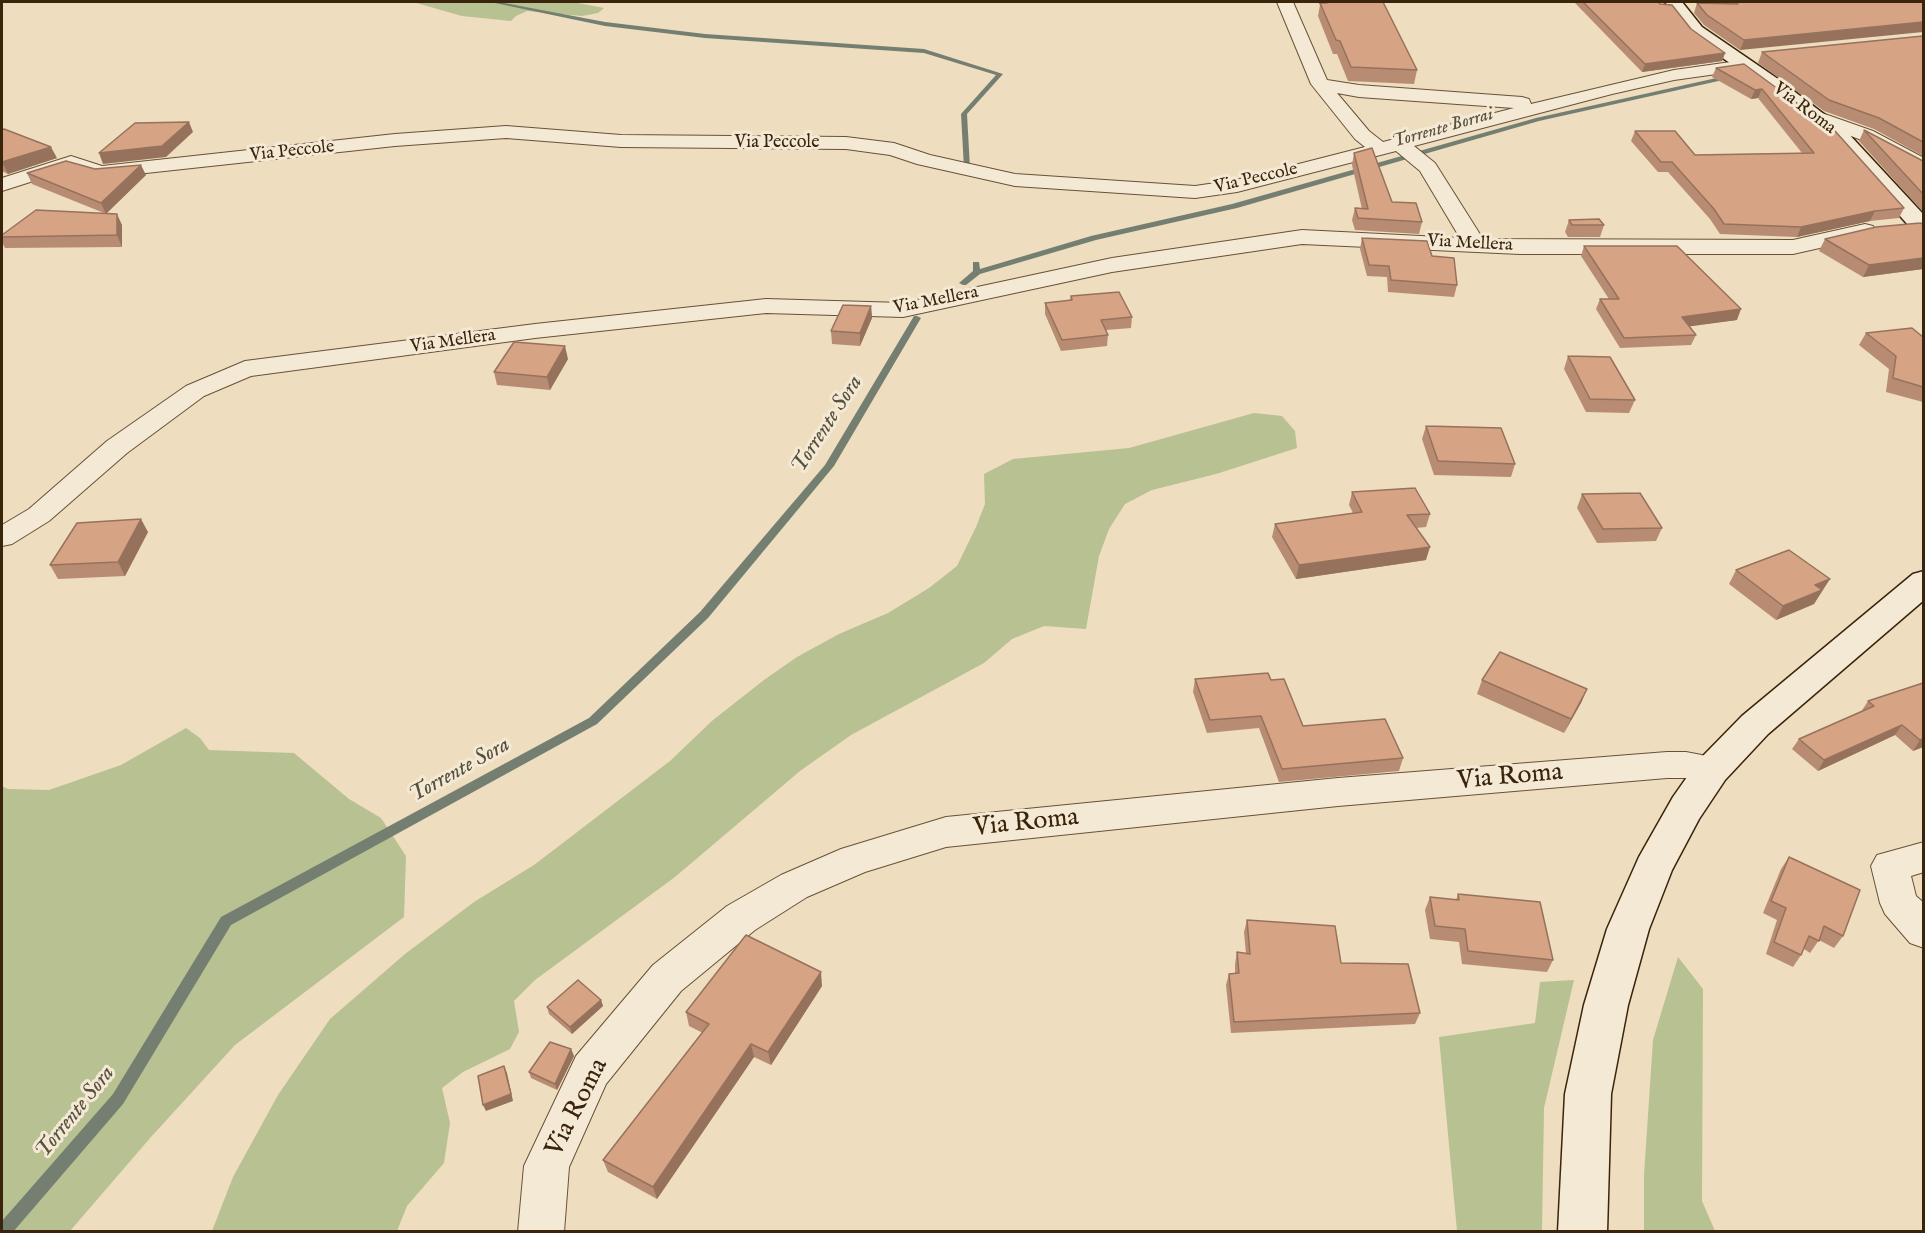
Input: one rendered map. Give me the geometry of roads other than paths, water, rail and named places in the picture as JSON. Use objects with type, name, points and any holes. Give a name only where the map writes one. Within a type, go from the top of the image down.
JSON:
[{"type":"main road","name":"Via Roma","points":[[1674,2],[1696,31],[1747,61],[1771,83],[1839,135],[1920,221]]},
{"type":"main road","points":[[1582,1232],[1588,1094],[1606,1005],[1628,929],[1653,868],[1686,808],[1712,770],[1755,724],[1923,582]]},
{"type":"street","points":[[1285,2],[1320,84],[1362,135],[1380,149]]},
{"type":"street","name":"Via Peccole","points":[[2,185],[71,162],[100,172],[395,140],[506,132],[621,141],[846,143],[894,149],[924,160],[1015,180],[1195,192],[1236,186],[1380,149],[1405,148],[1543,105],[1747,61]]},
{"type":"street","name":"Via Peccole","points":[[1320,84],[1359,91],[1543,105]]},
{"type":"street","points":[[1819,118],[1866,135],[1923,167]]},
{"type":"street","points":[[1405,148],[1428,167],[1476,246]]},
{"type":"street","name":"Via Mellera","points":[[2,537],[39,515],[117,447],[195,391],[245,369],[535,331],[766,306],[903,310],[1112,265],[1302,237],[1476,246],[1793,247],[1920,221]]},
{"type":"street","name":"Via Roma","points":[[541,1232],[547,1167],[591,1070],[667,978],[741,918],[794,885],[854,860],[946,832],[1338,792],[1667,765],[1686,765],[1712,770]]},
{"type":"street","points":[[1923,857],[1890,866],[1899,903],[1923,931]]},
{"type":"waterway","points":[[493,2],[605,24],[705,36],[924,51],[1000,74],[964,114],[967,168]]},
{"type":"waterway","name":"Torrente Borrai","points":[[977,272],[1094,238],[1234,206],[1538,119],[1730,77]]},
{"type":"waterway","name":"Torrente Borrai","points":[[976,264],[977,272]]},
{"type":"waterway","name":"Torrente Sora","points":[[963,283],[977,272]]},
{"type":"waterway","name":"Torrente Sora","points":[[2,1232],[118,1099],[226,921],[593,721],[704,615],[829,466],[917,318]]}]
